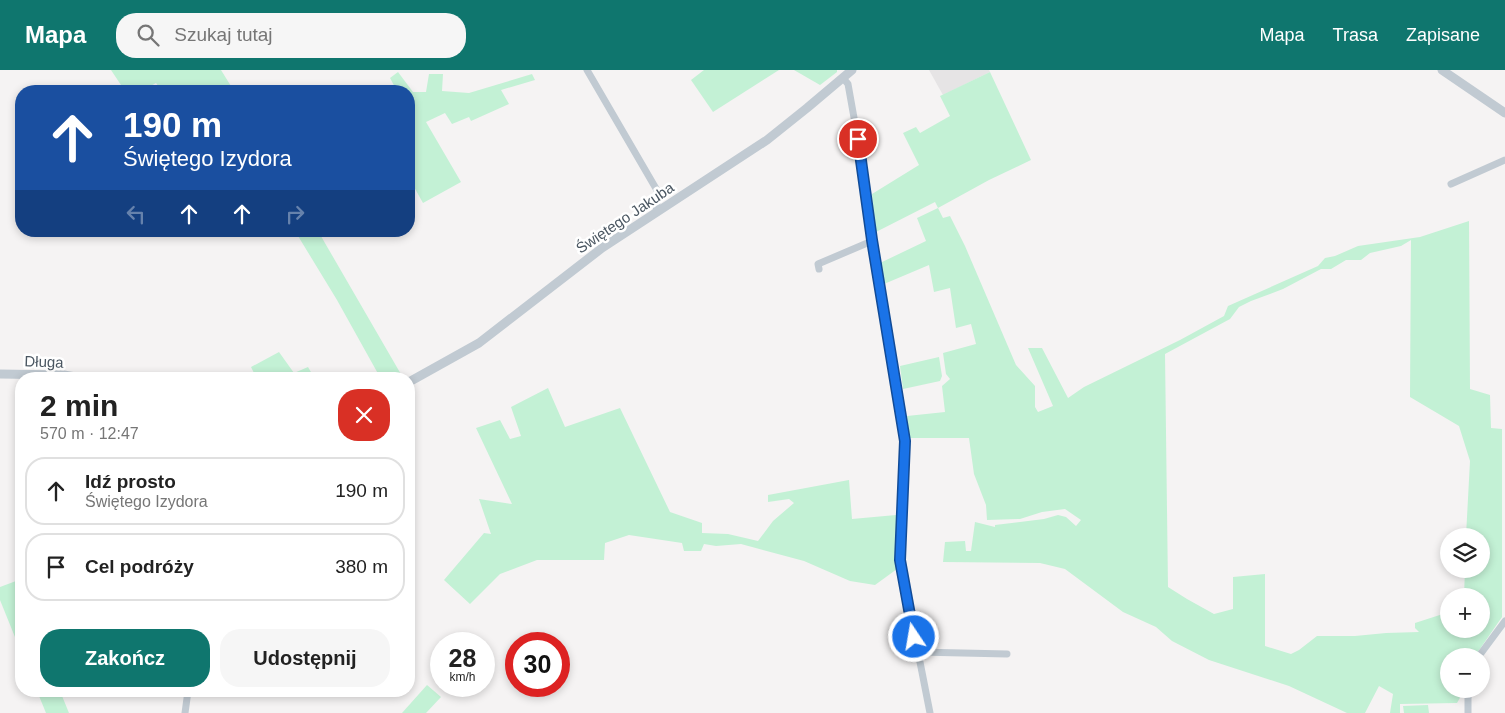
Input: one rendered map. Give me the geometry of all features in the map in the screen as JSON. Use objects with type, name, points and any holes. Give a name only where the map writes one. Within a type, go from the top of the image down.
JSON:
[{"type":"street","points":[[587,70],[658,192],[656,213]]},
{"type":"street","name":"Świętego Jakuba","points":[[415,379],[479,343],[602,248],[767,140],[852,70]]},
{"type":"street","points":[[1442,70],[1505,112]]},
{"type":"street","points":[[843,78],[848,84],[862,158],[872,240],[905,441],[900,560],[930,713]]},
{"type":"street","points":[[1451,184],[1505,160]]},
{"type":"street","points":[[819,269],[818,264],[872,240]]},
{"type":"street","name":"Długa","points":[[0,374],[15,374]]},
{"type":"street","points":[[1485,648],[1505,621]]},
{"type":"street","points":[[918,652],[1007,654]]},
{"type":"street","points":[[185,713],[187,697]]},
{"type":"street","points":[[1468,698],[1468,713]]},
{"type":"shaded area","points":[[929,70],[989,70],[990,72],[943,95]]},
{"type":"green space","points":[[111,70],[221,70],[230,85],[158,85],[156,83],[152,85],[121,85]]},
{"type":"green space","points":[[704,70],[779,70],[713,112],[691,80]]},
{"type":"green space","points":[[794,70],[837,70],[837,72],[820,85]]},
{"type":"green space","points":[[398,72],[408,85],[394,85],[390,78]]},
{"type":"green space","points":[[990,72],[1031,160],[938,208],[935,202],[874,233],[872,194],[919,165],[903,133],[916,127],[920,133],[950,116],[940,96]]},
{"type":"green space","points":[[429,74],[443,74],[442,91],[469,93],[532,74],[535,80],[501,90],[509,104],[471,121],[469,117],[452,124],[445,113],[426,122],[461,182],[423,203],[415,189],[415,92],[426,92]]},
{"type":"green space","points":[[938,208],[943,218],[950,216],[965,246],[1016,365],[1035,386],[1035,407],[1038,412],[1053,406],[1028,348],[1042,348],[1068,398],[1084,387],[1180,340],[1224,316],[1228,306],[1318,266],[1325,258],[1335,256],[1358,246],[1420,237],[1469,221],[1470,389],[1490,395],[1491,428],[1502,429],[1502,617],[1490,634],[1490,588],[1464,588],[1465,578],[1490,578],[1490,528],[1466,528],[1470,461],[1459,426],[1410,397],[1411,240],[1401,246],[1370,253],[1361,260],[1346,260],[1331,269],[1321,269],[1283,289],[1251,301],[1239,307],[1230,319],[1165,354],[1168,587],[1214,614],[1233,609],[1233,577],[1265,574],[1265,646],[1291,654],[1317,636],[1419,632],[1415,628],[1415,623],[1440,615],[1440,638],[1487,638],[1481,648],[1440,648],[1440,698],[1460,698],[1457,703],[1400,704],[1400,713],[1390,713],[1393,694],[1379,686],[1365,713],[1347,713],[1289,686],[1209,660],[1172,641],[1156,627],[1123,612],[1065,569],[1040,563],[943,562],[945,542],[965,541],[966,551],[971,551],[975,522],[995,527],[995,525],[1044,519],[1058,515],[1066,517],[1076,526],[1081,520],[1065,509],[1042,512],[1020,519],[987,520],[986,505],[974,474],[969,438],[909,438],[907,416],[945,412],[942,386],[950,379],[946,374],[943,353],[976,344],[971,324],[956,328],[950,288],[934,292],[929,265],[884,284],[880,263],[926,241],[917,218]]},
{"type":"green space","points":[[299,237],[321,237],[400,372],[377,372],[337,300]]},
{"type":"green space","points":[[279,352],[293,372],[254,372],[251,367]]},
{"type":"green space","points":[[939,357],[942,376],[940,381],[903,389],[900,366]]},
{"type":"green space","points":[[308,367],[311,372],[296,372]]},
{"type":"green space","points":[[548,388],[565,427],[620,408],[670,512],[702,523],[702,533],[728,534],[758,541],[773,521],[794,503],[789,499],[768,502],[768,495],[849,480],[852,519],[896,515],[897,569],[875,585],[850,581],[804,561],[741,544],[716,546],[704,544],[701,551],[684,551],[682,543],[629,535],[605,543],[604,560],[537,560],[500,574],[470,604],[444,580],[484,533],[491,534],[479,499],[512,504],[476,428],[500,420],[510,439],[521,436],[511,407]]},
{"type":"green space","points":[[15,581],[15,637],[0,600],[0,587]]},
{"type":"green space","points":[[427,685],[430,688],[430,697],[441,697],[426,713],[402,713]]},
{"type":"green space","points":[[39,697],[62,697],[69,713],[46,713]]},
{"type":"green space","points":[[1428,705],[1429,713],[1404,713],[1403,706]]},
{"type":"route","points":[[858,139],[872,240],[905,441],[899,546],[914,637]]}]
